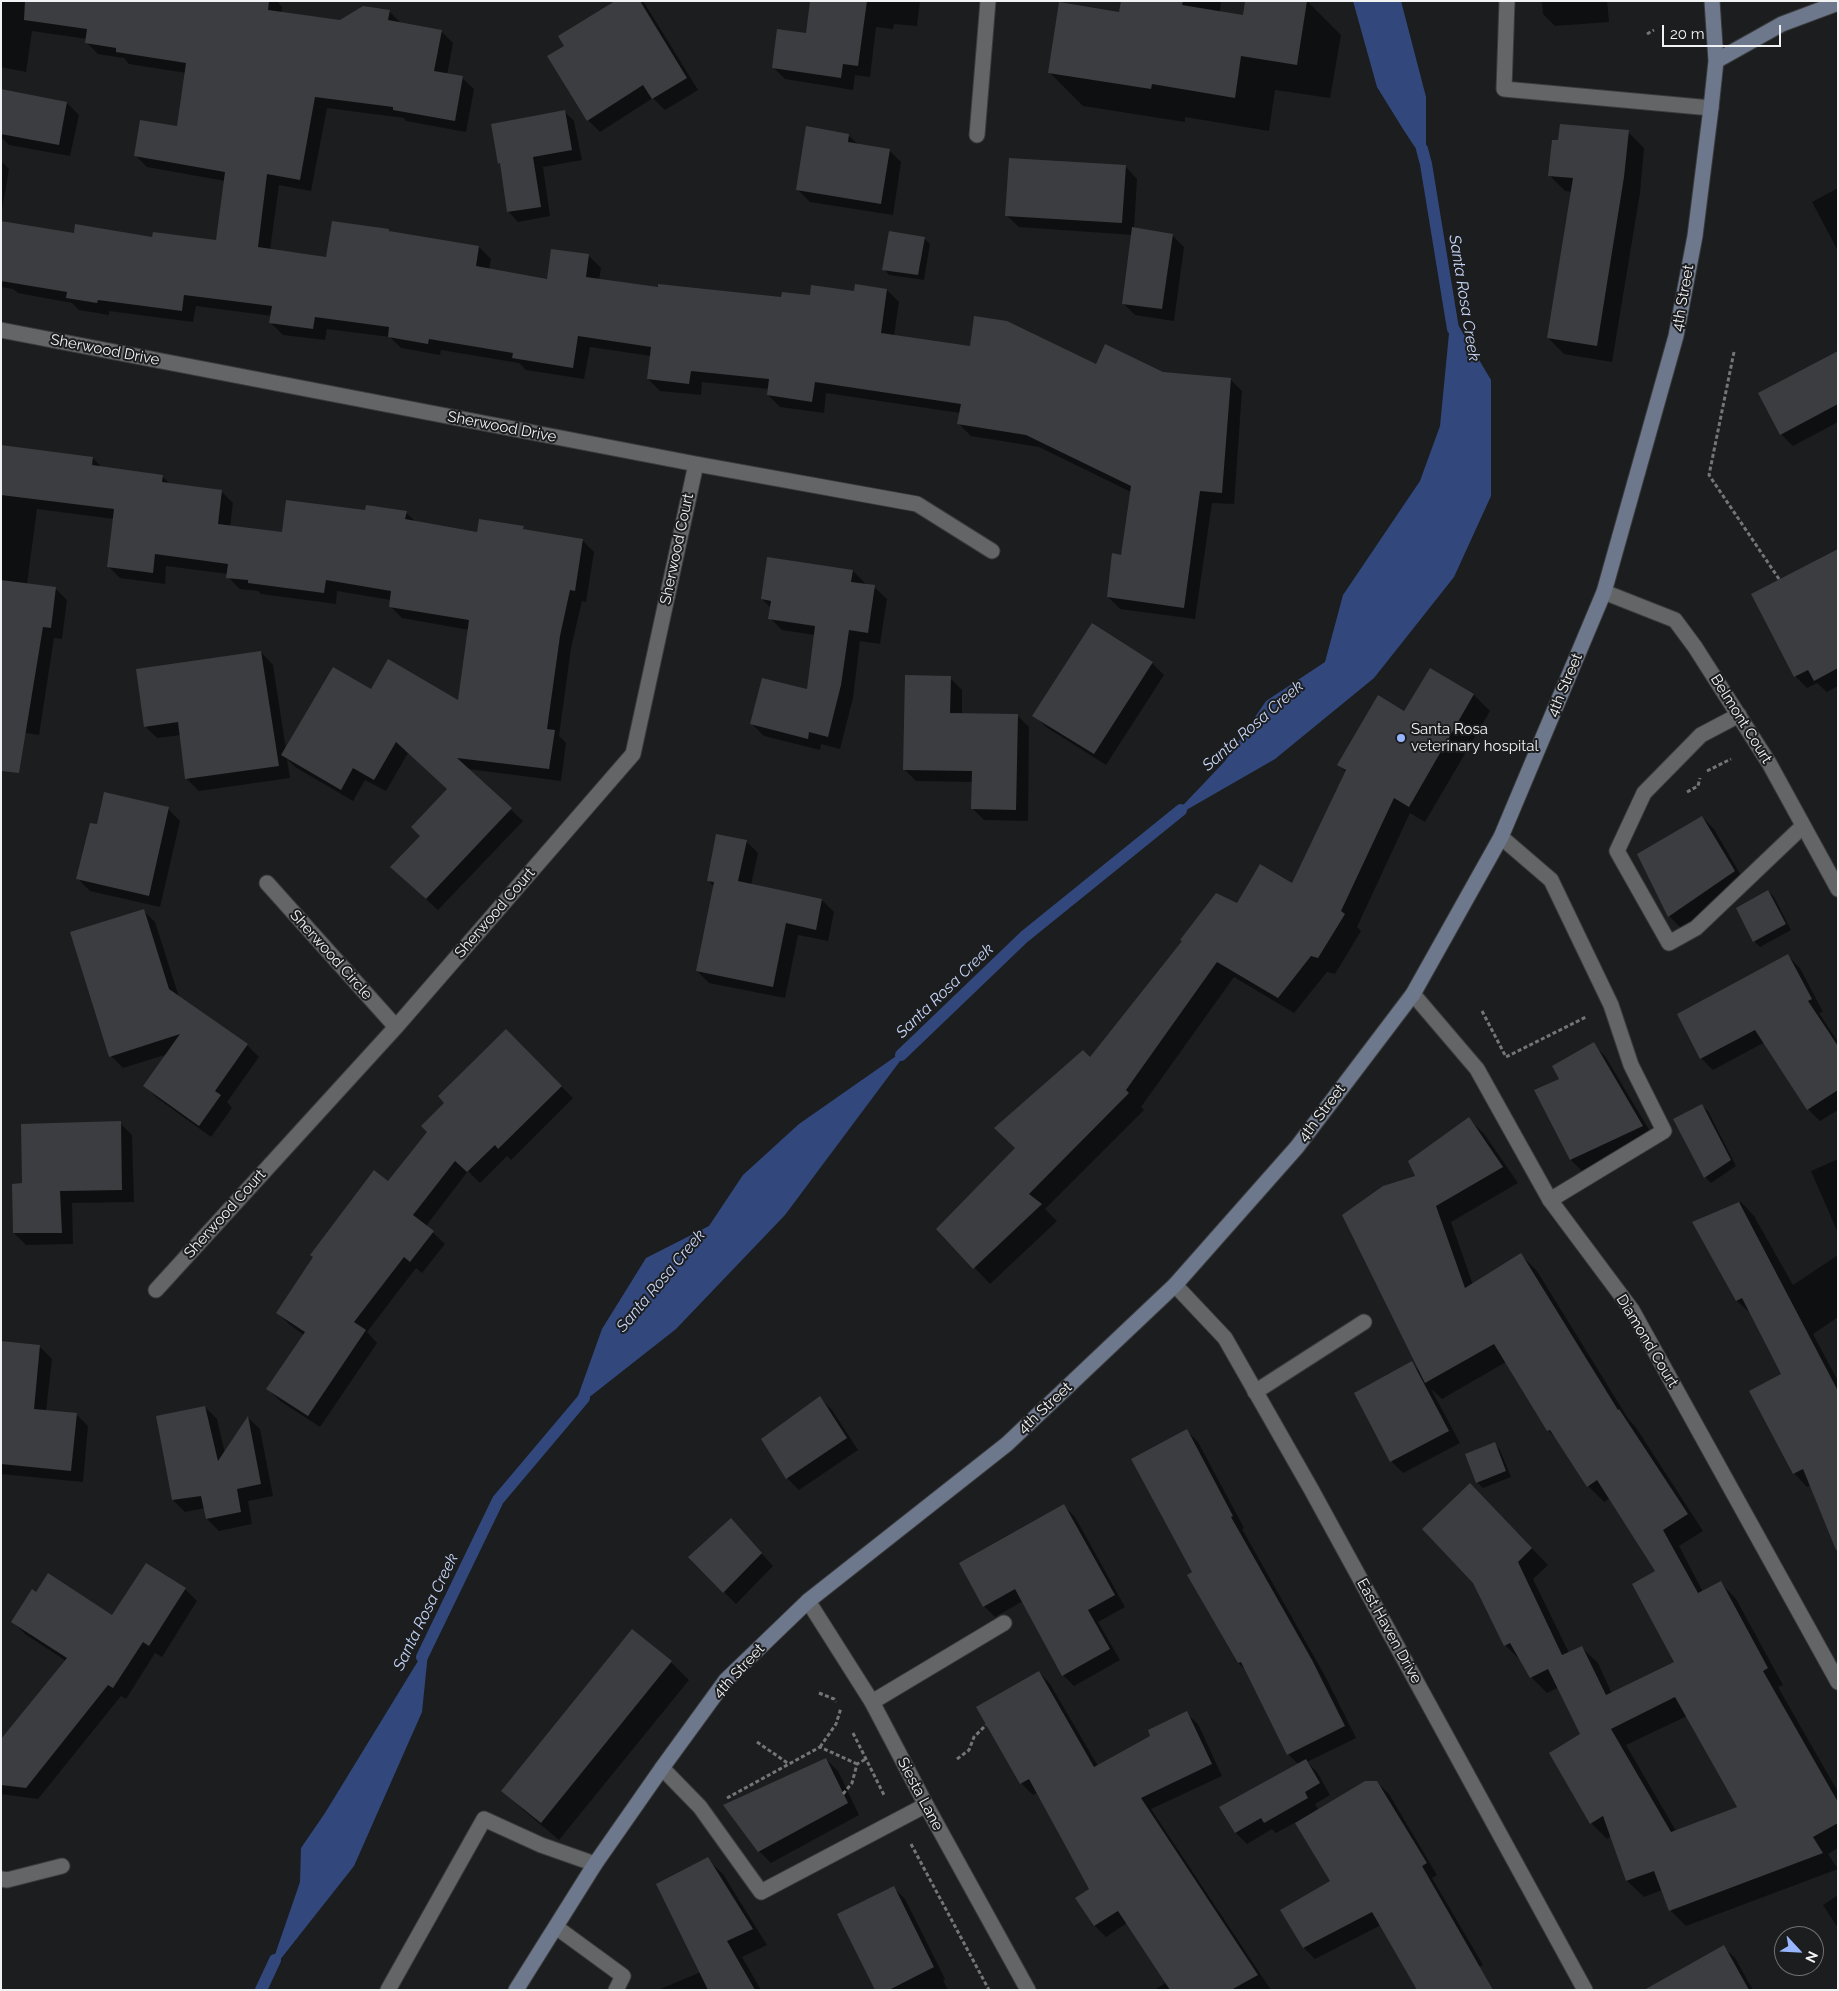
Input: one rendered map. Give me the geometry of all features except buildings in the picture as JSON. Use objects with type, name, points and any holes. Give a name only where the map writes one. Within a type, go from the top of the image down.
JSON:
[{"type":"main road","name":"4th Street","points":[[516,1990],[595,1864],[726,1680],[808,1600],[1007,1444],[1175,1285],[1297,1147],[1413,994],[1501,837],[1604,592],[1676,336],[1694,236],[1711,108],[1716,61],[1712,1]]},
{"type":"main road","points":[[1716,61],[1782,24],[1837,6]]},
{"type":"street","points":[[977,136],[988,1]]},
{"type":"street","points":[[1507,1],[1504,89],[1711,108]]},
{"type":"street","name":"Sherwood Drive","points":[[1,330],[696,464],[917,504],[992,550]]},
{"type":"street","name":"Sherwood Court","points":[[156,1290],[396,1027],[633,754],[696,464]]},
{"type":"street","name":"Belmont Court","points":[[1604,592],[1675,620],[1695,647],[1769,764],[1838,889]]},
{"type":"street","points":[[1739,715],[1701,734],[1644,792],[1617,851],[1669,942],[1696,928],[1804,826]]},
{"type":"street","points":[[1501,837],[1551,880],[1611,1005],[1631,1065],[1664,1131],[1550,1200]]},
{"type":"street","name":"Sherwood Circle","points":[[267,883],[396,1027]]},
{"type":"street","name":"Diamond Court","points":[[1413,994],[1477,1069],[1550,1200],[1632,1310],[1838,1682]]},
{"type":"street","name":"East Haven Drive","points":[[1175,1285],[1225,1338],[1311,1489],[1585,1990]]},
{"type":"street","points":[[1255,1392],[1364,1322]]},
{"type":"street","name":"Siesta Lane","points":[[808,1600],[872,1702],[926,1805],[1028,1990]]},
{"type":"street","points":[[872,1702],[1004,1623]]},
{"type":"street","points":[[662,1768],[700,1807],[761,1892],[926,1805]]},
{"type":"street","points":[[388,1990],[484,1818],[541,1845],[595,1864]]},
{"type":"street","points":[[1,1879],[7,1880],[62,1866]]},
{"type":"street","points":[[556,1927],[623,1976],[616,1990]]},
{"type":"path","points":[[1647,34],[1654,30]]},
{"type":"path","points":[[1734,352],[1709,475],[1779,579]]},
{"type":"path","points":[[1482,1011],[1506,1057],[1611,1005]]},
{"type":"path","points":[[720,1802],[820,1747],[836,1724],[841,1708]]},
{"type":"path","points":[[957,1759],[969,1750],[974,1737],[986,1725]]},
{"type":"path","points":[[757,1742],[789,1764]]},
{"type":"path","points":[[820,1747],[858,1764]]},
{"type":"path","points":[[843,1794],[852,1784],[858,1764],[866,1759]]},
{"type":"water","points":[[1353,1],[1401,1],[1426,97],[1426,164],[1377,87]]},
{"type":"water","points":[[1451,313],[1491,380],[1491,496],[1454,577],[1374,678],[1275,759],[1169,820],[1225,761],[1266,701],[1325,662],[1343,595],[1420,481],[1440,426]]},
{"type":"water","points":[[912,1045],[785,1215],[676,1329],[573,1410],[602,1329],[646,1258],[709,1226],[743,1175],[799,1124]]},
{"type":"water","points":[[429,1643],[422,1712],[354,1866],[268,1975],[300,1882],[301,1848],[325,1813]]},
{"type":"waterway","name":"Santa Rosa Creek","points":[[1422,149],[1453,329]]},
{"type":"waterway","name":"Santa Rosa Creek","points":[[901,1055],[1024,937],[1181,810]]},
{"type":"waterway","name":"Santa Rosa Creek","points":[[422,1657],[498,1500],[584,1398]]},
{"type":"waterway","name":"Santa Rosa Creek","points":[[261,1990],[275,1960]]},
{"type":"place","name":"Santa Rosa veterinary hospital","points":[[1401,738]]}]
